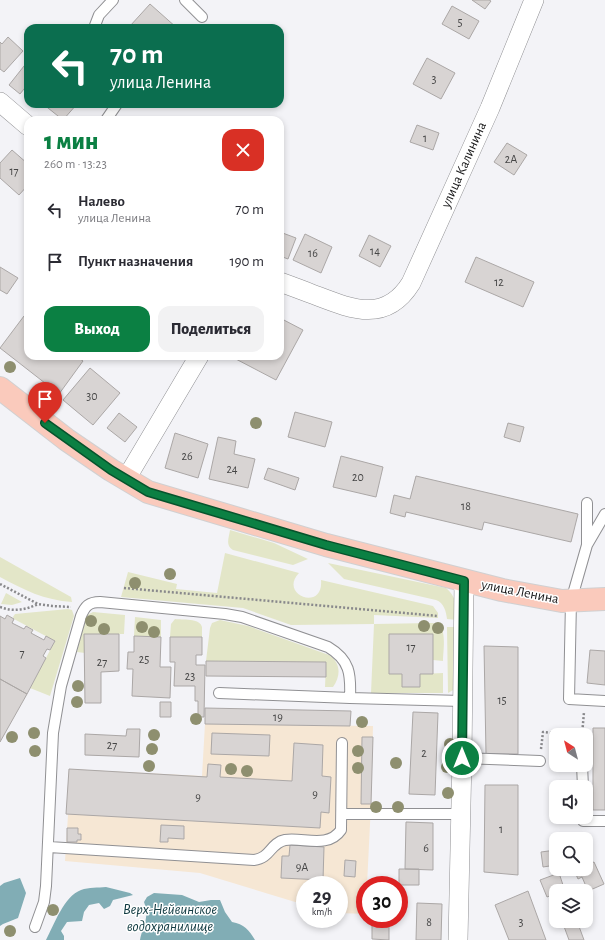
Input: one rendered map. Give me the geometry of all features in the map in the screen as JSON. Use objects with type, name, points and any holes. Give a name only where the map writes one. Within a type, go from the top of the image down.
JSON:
[{"type":"main road","name":"улица Ленина","points":[[0,388],[67,440],[111,470],[148,492],[180,503],[326,545],[464,581],[537,597],[571,601],[605,599]]},
{"type":"street","name":"улица Калинина","points":[[284,284],[342,306],[356,309],[371,310],[384,307],[396,302],[405,293],[411,283],[490,108],[534,0]]},
{"type":"street","points":[[0,102],[24,123]]},
{"type":"street","points":[[126,479],[197,360]]},
{"type":"street","points":[[458,940],[464,581]]},
{"type":"lane","points":[[96,24],[99,16],[113,0]]},
{"type":"lane","points":[[185,0],[202,17]]},
{"type":"lane","points":[[587,503],[587,545]]},
{"type":"lane","points":[[605,514],[587,545],[571,601],[569,699],[605,701]]},
{"type":"lane","points":[[36,926],[44,902],[49,847],[53,733],[61,686],[84,609],[88,604],[100,602],[226,614],[247,618],[328,647],[335,651],[348,666],[351,685],[350,698]]},
{"type":"lane","points":[[219,693],[462,701]]},
{"type":"lane","points":[[49,847],[261,859],[265,857],[280,841],[322,841],[331,839],[337,836],[341,830],[342,743]]},
{"type":"lane","points":[[462,758],[540,761]]},
{"type":"lane","points":[[342,814],[461,814]]},
{"type":"lane","points":[[593,821],[605,821]]},
{"type":"path","points":[[0,586],[38,604],[84,609]]},
{"type":"path","points":[[124,588],[438,616]]},
{"type":"path","points":[[0,607],[15,610],[24,609],[38,604]]},
{"type":"path","points":[[583,728],[585,700]]},
{"type":"path","points":[[540,761],[543,732],[549,733]]},
{"type":"shaded area","points":[[205,724],[373,726],[367,876],[356,876],[356,914],[348,913],[348,876],[296,876],[296,902],[200,873],[65,861],[69,769],[202,776]]},
{"type":"green space","points":[[230,530],[274,543],[308,559],[293,565],[233,550],[228,544]]},
{"type":"green space","points":[[225,553],[299,573],[294,581],[294,588],[303,597],[310,598],[316,596],[320,590],[321,580],[433,606],[438,613],[438,618],[374,615],[374,624],[291,625],[243,608],[121,597],[128,572],[177,584],[176,589],[217,593]]},
{"type":"green space","points":[[0,557],[71,597],[72,602],[34,594],[0,577]]},
{"type":"green space","points":[[328,563],[446,588],[450,591],[454,599],[457,620],[447,619],[444,608],[439,601],[344,579]]},
{"type":"green space","points":[[6,593],[22,602],[12,605],[1,604]]},
{"type":"green space","points":[[68,609],[72,610],[74,616],[50,696],[30,688],[55,641],[14,619],[13,617],[15,614]]},
{"type":"green space","points":[[93,612],[125,615],[124,634],[85,634],[85,653],[77,652],[85,619],[87,615]]},
{"type":"green space","points":[[135,617],[161,620],[161,637],[134,636]]},
{"type":"green space","points":[[175,619],[190,620],[201,624],[202,637],[170,637],[171,624]]},
{"type":"green space","points":[[220,620],[248,626],[329,655],[338,666],[336,683],[333,687],[325,687],[326,663],[206,661],[210,628],[212,623]]},
{"type":"green space","points":[[432,623],[438,624],[441,627],[444,636],[443,661],[433,660],[432,634],[389,634],[389,674],[402,674],[420,686],[420,674],[443,673],[443,693],[371,693],[374,624]]},
{"type":"green space","points":[[447,627],[457,627],[455,689],[448,693]]},
{"type":"water","points":[[20,878],[26,893],[18,918],[0,926],[0,886],[4,883]]},
{"type":"water","name":"Верх-Нейвинское водохранилище","points":[[106,887],[133,895],[113,900],[110,906],[104,909],[99,903],[89,905],[84,912],[82,921],[67,922],[61,931],[64,936],[64,940],[46,940],[69,898],[75,893],[87,888]]},
{"type":"water","name":"Верх-Нейвинское водохранилище","points":[[154,893],[182,895],[199,902],[220,900],[225,912],[232,922],[240,924],[246,928],[255,940],[140,940],[146,917],[144,902],[147,897]]},
{"type":"building","points":[[472,0],[489,0],[491,1],[485,9]]},
{"type":"building","points":[[150,4],[172,24],[132,24]]},
{"type":"building","points":[[452,6],[479,21],[469,39],[442,24]]},
{"type":"building","points":[[8,37],[23,51],[4,72],[0,69],[0,42],[2,44]]},
{"type":"building","points":[[427,58],[455,73],[441,99],[413,84]]},
{"type":"building","points":[[24,66],[24,89],[20,94],[9,85]]},
{"type":"building","points":[[48,108],[74,108],[66,116],[58,116]]},
{"type":"building","points":[[417,125],[439,133],[433,150],[410,142]]},
{"type":"building","points":[[507,143],[527,155],[514,175],[494,162]]},
{"type":"building","points":[[12,150],[24,160],[24,189],[19,195],[0,178],[0,163]]},
{"type":"building","points":[[284,234],[296,238],[288,259],[284,258]]},
{"type":"building","points":[[305,234],[332,247],[321,273],[293,260]]},
{"type":"building","points":[[369,235],[391,246],[380,267],[359,256]]},
{"type":"building","points":[[476,257],[534,282],[523,307],[465,282]]},
{"type":"building","points":[[0,267],[18,278],[7,294],[0,290]]},
{"type":"building","points":[[24,316],[24,360],[83,361],[59,394],[0,348]]},
{"type":"building","points":[[284,320],[303,330],[276,380],[238,360],[284,360]]},
{"type":"building","points":[[90,368],[120,393],[93,425],[63,400]]},
{"type":"building","points":[[295,412],[332,422],[325,447],[288,437]]},
{"type":"building","points":[[119,413],[137,427],[125,442],[107,428]]},
{"type":"building","points":[[508,423],[524,427],[520,442],[504,437]]},
{"type":"building","points":[[175,433],[208,444],[198,478],[165,468]]},
{"type":"building","points":[[218,437],[236,441],[234,454],[255,459],[248,488],[209,479]]},
{"type":"building","points":[[341,456],[383,467],[376,497],[333,487]]},
{"type":"building","points":[[268,468],[299,478],[295,490],[264,479]]},
{"type":"building","points":[[416,476],[578,514],[571,542],[484,522],[482,530],[406,512],[405,517],[390,513],[394,495],[410,499]]},
{"type":"building","points":[[7,615],[14,619],[12,623],[24,629],[26,626],[33,630],[31,633],[44,640],[46,636],[55,641],[50,650],[47,649],[43,656],[46,658],[27,694],[0,679],[0,616],[5,619]]},
{"type":"building","points":[[84,634],[119,634],[119,671],[101,672],[101,703],[85,703]]},
{"type":"building","points":[[389,634],[433,634],[433,674],[420,674],[420,687],[402,687],[402,674],[389,674]]},
{"type":"building","points":[[134,636],[161,637],[160,667],[171,667],[170,698],[132,696],[133,669],[127,669],[128,652],[134,652]]},
{"type":"building","points":[[170,637],[202,637],[202,655],[196,655],[196,665],[205,665],[204,717],[198,717],[198,701],[195,701],[195,686],[174,686],[175,662],[170,662]]},
{"type":"building","points":[[484,646],[518,647],[518,754],[486,754]]},
{"type":"building","points":[[590,650],[605,651],[605,685],[587,683]]},
{"type":"building","points":[[206,661],[326,662],[326,677],[206,676]]},
{"type":"building","points":[[0,679],[27,694],[0,742]]},
{"type":"building","points":[[160,702],[171,702],[171,717],[160,717]]},
{"type":"building","points":[[205,708],[351,711],[350,726],[205,724]]},
{"type":"building","points":[[413,712],[438,713],[435,795],[409,794]]},
{"type":"building","points":[[593,728],[605,728],[605,810],[593,810]]},
{"type":"building","points":[[127,729],[140,729],[139,757],[85,755],[85,734],[126,736]]},
{"type":"building","points":[[212,733],[270,735],[269,756],[211,754]]},
{"type":"building","points":[[362,737],[373,737],[371,804],[361,804]]},
{"type":"building","points":[[294,743],[323,745],[322,776],[331,777],[329,813],[321,812],[320,828],[66,814],[69,769],[207,777],[208,764],[221,765],[220,777],[292,781]]},
{"type":"building","points":[[485,785],[518,785],[518,875],[484,872]]},
{"type":"building","points":[[406,822],[433,823],[433,870],[405,869]]},
{"type":"building","points":[[161,825],[184,826],[184,839],[168,838],[168,842],[160,842]]},
{"type":"building","points":[[67,828],[78,828],[78,834],[81,834],[81,840],[77,840],[77,842],[67,842]]},
{"type":"building","points":[[290,845],[324,847],[323,876],[296,876],[296,879],[281,878],[282,856],[289,856]]},
{"type":"building","points":[[549,851],[549,866],[543,867],[541,852]]},
{"type":"building","points":[[345,860],[356,861],[355,877],[344,876]]},
{"type":"building","points":[[593,862],[604,884],[593,889],[593,884],[585,884],[582,877],[578,879],[577,876],[593,876]]},
{"type":"building","points":[[399,869],[419,869],[419,885],[408,885],[408,876],[399,876]]},
{"type":"building","points":[[551,876],[560,876],[563,884],[549,884],[549,896],[547,897],[540,880]]},
{"type":"building","points":[[528,891],[546,940],[509,940],[495,905]]},
{"type":"building","points":[[417,903],[442,904],[441,940],[416,940]]},
{"type":"building","points":[[372,928],[389,928],[389,940],[372,939]]},
{"type":"building","points":[[565,928],[580,928],[584,940],[569,940]]},
{"type":"route","points":[[45,423],[111,470],[148,492],[180,503],[326,545],[464,581],[462,758]]}]
